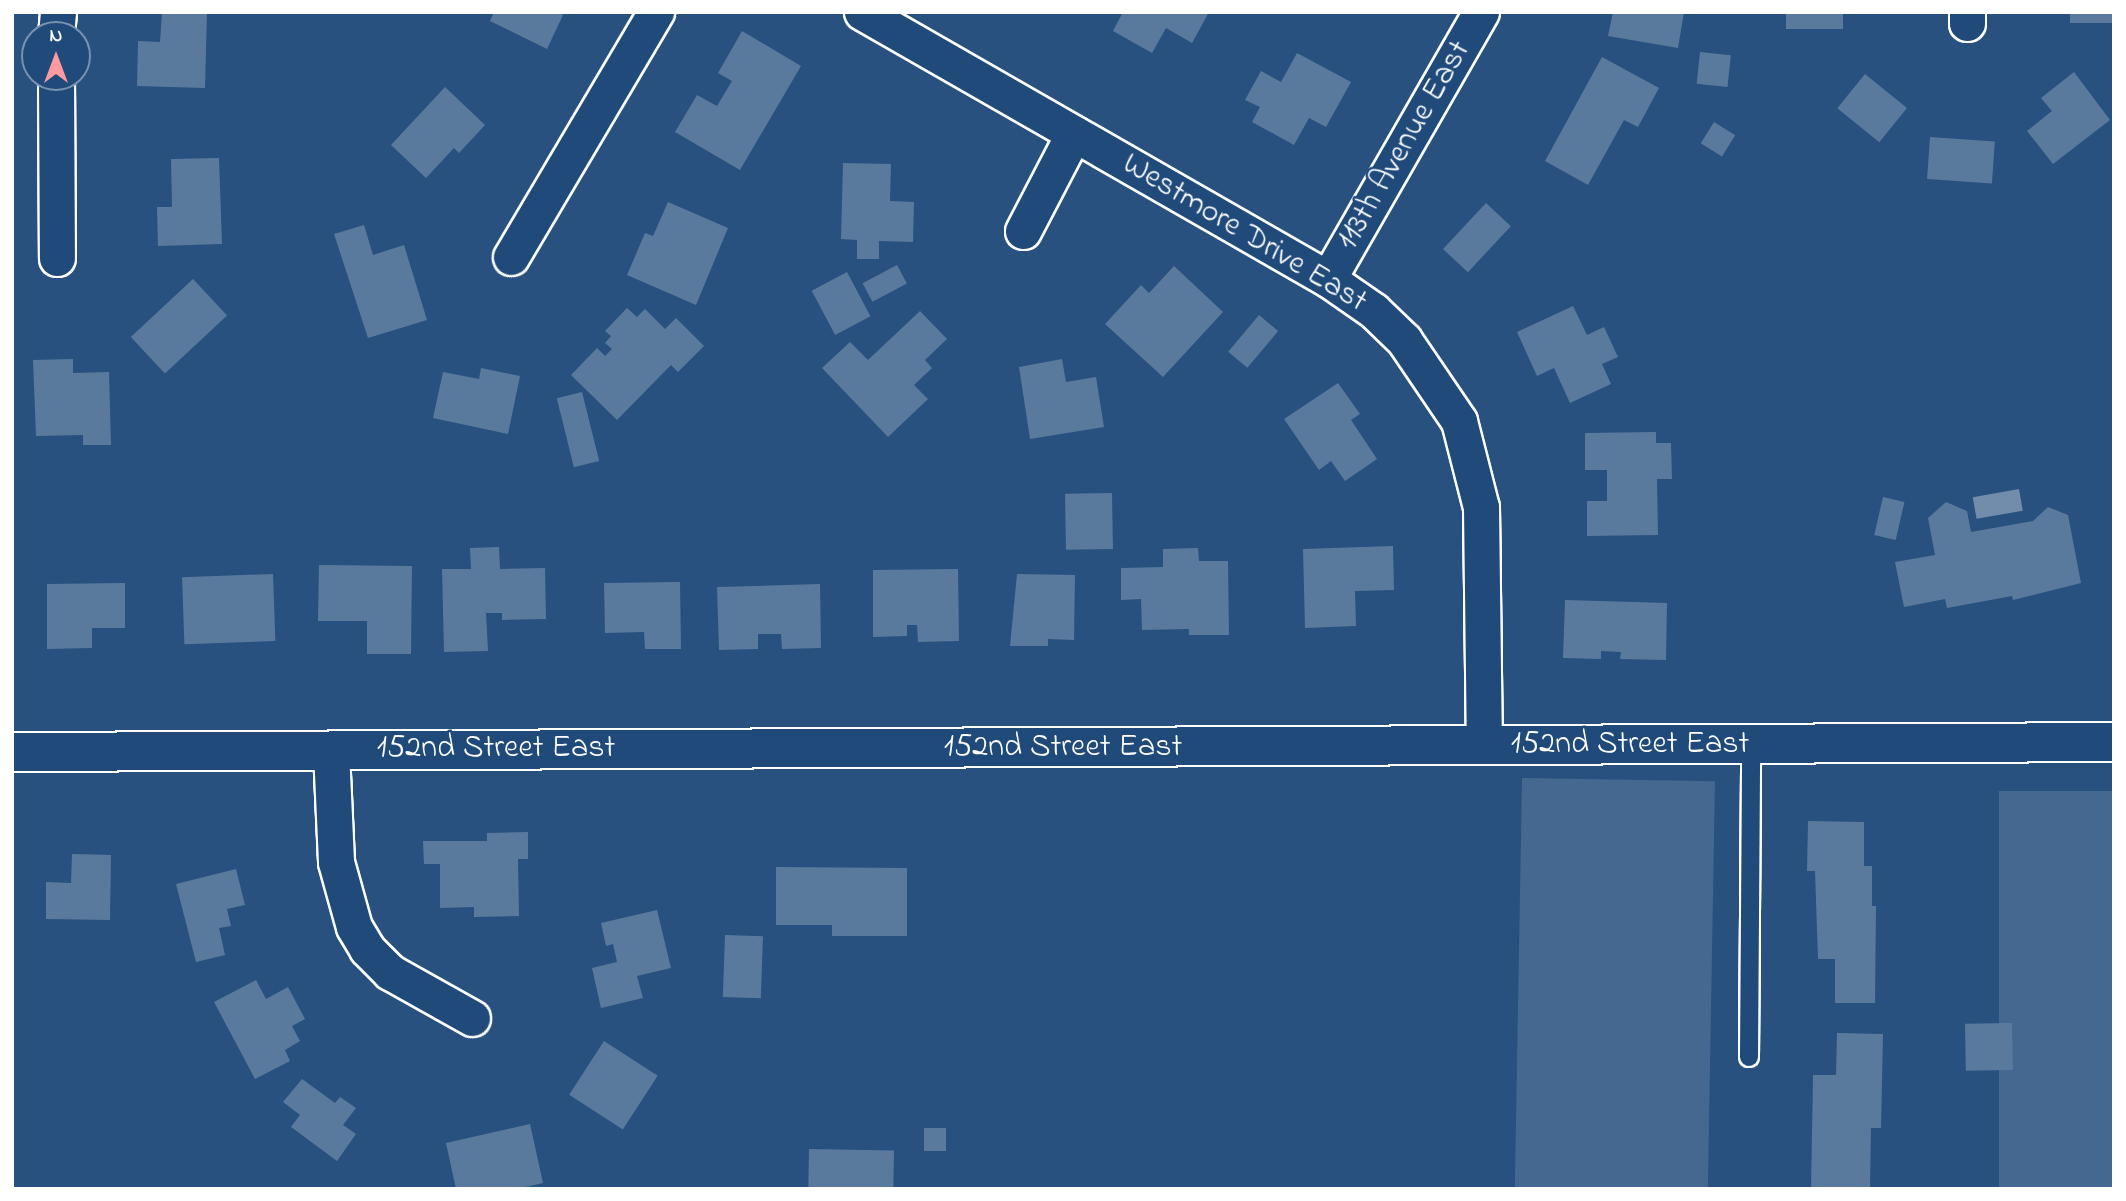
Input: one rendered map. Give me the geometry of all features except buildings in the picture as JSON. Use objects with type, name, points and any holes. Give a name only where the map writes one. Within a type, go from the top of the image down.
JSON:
[{"type":"main road","name":"152nd Street East","points":[[12,752],[2114,742]]},
{"type":"street","points":[[511,257],[656,12]]},
{"type":"street","name":"Westmore Drive East","points":[[862,12],[1328,279],[1374,311],[1404,340],[1460,421],[1481,507],[1484,746]]},
{"type":"street","name":"113th Avenue East","points":[[1328,279],[1481,12]]},
{"type":"street","points":[[56,91],[57,258]]},
{"type":"street","points":[[1023,232],[1074,133]]},
{"type":"street","points":[[331,751],[335,863],[354,927],[367,950],[390,972],[472,1018]]},
{"type":"lane","points":[[1749,1057],[1751,744]]},
{"type":"shaded area","points":[[2019,489],[2023,511],[1977,519],[1973,497]]},
{"type":"shaded area","points":[[1522,778],[1715,781],[1708,1189],[1515,1189]]},
{"type":"shaded area","points":[[1999,791],[2114,791],[2114,1189],[1999,1189]]}]
